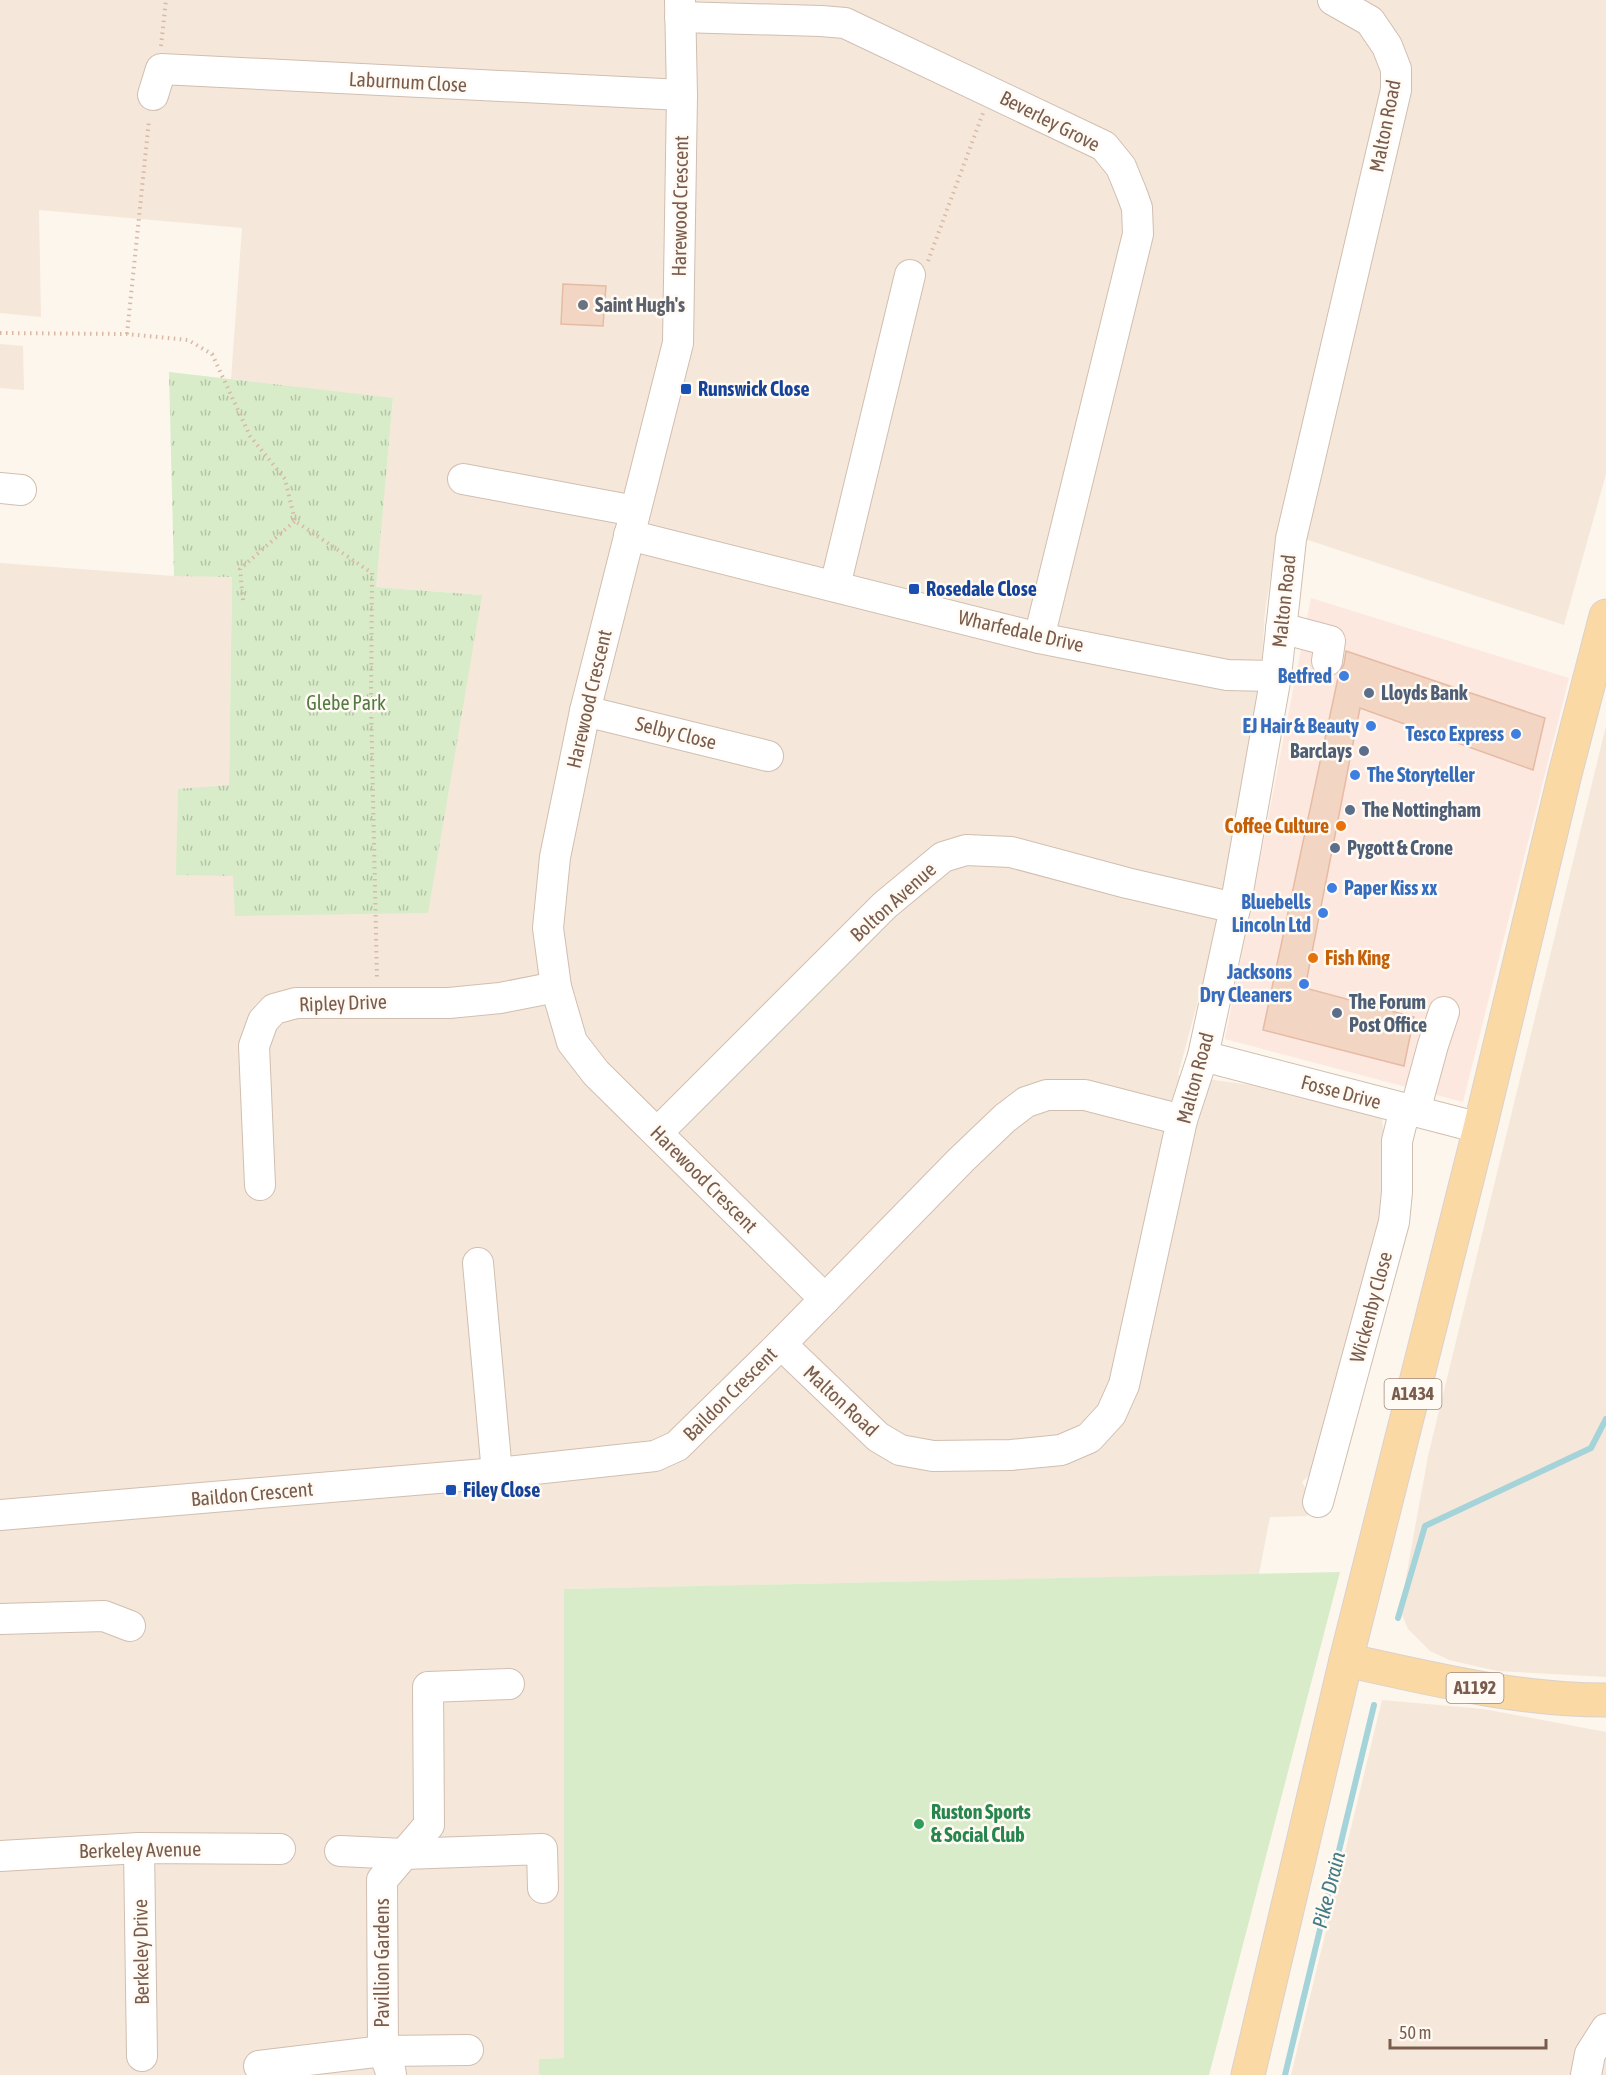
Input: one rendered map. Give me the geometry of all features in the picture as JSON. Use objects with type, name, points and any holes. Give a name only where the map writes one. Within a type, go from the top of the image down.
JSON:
[{"type":"main road","name":"A1434","points":[[1248,2075],[1346,1660],[1480,1128],[1565,774],[1599,672],[1606,615]]},
{"type":"main road","name":"A1192","points":[[1346,1660],[1476,1688],[1549,1698],[1606,1700]]},
{"type":"street","name":"Malton Road","points":[[781,1344],[878,1437],[900,1450],[933,1456],[1011,1455],[1061,1450],[1089,1438],[1111,1414],[1124,1385],[1182,1120],[1203,1056],[1235,908],[1276,676],[1291,539],[1396,90],[1396,69],[1387,46],[1370,21],[1333,0]]},
{"type":"street","name":"Beverley Grove","points":[[680,9],[845,23],[1104,146],[1121,166],[1137,208],[1138,234],[1039,638]]},
{"type":"street","name":"Harewood Crescent","points":[[680,9],[682,95],[678,343],[585,711],[555,857],[548,928],[556,987],[572,1042],[596,1073],[825,1299]]},
{"type":"street","name":"Laburnum Close","points":[[159,70],[682,95]]},
{"type":"street","points":[[835,586],[910,275]]},
{"type":"street","points":[[463,479],[632,523]]},
{"type":"street","name":"Wharfedale Drive","points":[[632,523],[835,586],[1039,638],[1227,675],[1276,676]]},
{"type":"street","points":[[1281,628],[1330,641],[1327,661]]},
{"type":"street","name":"Selby Close","points":[[585,711],[768,756]]},
{"type":"street","name":"Bolton Avenue","points":[[657,1133],[885,905],[943,857],[966,850],[1011,852],[1127,883],[1235,908]]},
{"type":"street","name":"Ripley Drive","points":[[260,1185],[254,1046],[263,1021],[274,1009],[296,1003],[449,1003],[500,998],[556,987]]},
{"type":"street","name":"Wickenby Close","points":[[1318,1502],[1394,1222],[1398,1192],[1397,1141],[1444,1012]]},
{"type":"street","name":"Fosse Drive","points":[[1203,1056],[1480,1128]]},
{"type":"street","name":"Baildon Crescent","points":[[0,1515],[497,1473],[655,1456],[677,1446],[781,1344],[961,1160],[1005,1118],[1026,1102],[1047,1095],[1085,1095],[1182,1120]]},
{"type":"street","points":[[478,1263],[497,1473]]},
{"type":"street","points":[[0,1618],[104,1616],[130,1626]]},
{"type":"street","name":"Pavillion Gardens","points":[[387,2063],[382,1880],[429,1825],[428,1687],[509,1684]]},
{"type":"street","name":"Berkeley Avenue","points":[[0,1856],[139,1848],[280,1849]]},
{"type":"street","name":"Berkeley Drive","points":[[139,1848],[142,2056]]},
{"type":"street","points":[[340,1851],[404,1854],[542,1849],[543,1888]]},
{"type":"street","points":[[1586,2075],[1590,2054],[1606,2030]]},
{"type":"street","points":[[259,2066],[387,2063],[468,2050]]},
{"type":"path","points":[[127,334],[166,0]]},
{"type":"path","points":[[910,275],[925,269],[991,92]]},
{"type":"path","points":[[0,333],[127,334],[188,340],[212,354],[250,436],[285,478],[296,521],[372,573],[371,705],[378,1002]]},
{"type":"path","points":[[243,600],[240,569],[296,521]]},
{"type":"shaded area","points":[[0,0],[1606,0],[1606,474],[1564,625],[1278,530],[1265,612],[1258,723],[1211,952],[1178,1075],[1251,1085],[1382,1118],[1388,1175],[1382,1217],[1321,1464],[1302,1482],[1312,1501],[1307,1516],[1270,1517],[1259,1574],[565,1589],[564,2058],[539,2059],[539,2075],[0,2075],[0,563],[174,576],[232,576],[229,786],[236,916],[481,595],[375,587],[393,399],[231,379],[242,228],[39,210],[41,317],[0,313]]},
{"type":"shaded area","points":[[0,344],[23,346],[24,390],[0,388]]},
{"type":"shaded area","points":[[1311,598],[1569,678],[1463,1102],[1225,1039]]},
{"type":"shaded area","points":[[1606,726],[1606,1677],[1497,1671],[1449,1660],[1430,1651],[1408,1629],[1400,1610],[1428,1456]]},
{"type":"shaded area","points":[[1382,1700],[1484,1709],[1606,1732],[1606,2075],[1291,2075]]},
{"type":"green space","name":"Glebe Park","points":[[169,372],[393,398],[376,587],[482,595],[428,913],[235,916],[233,876],[176,875],[178,789],[229,785],[232,577],[174,576]]},
{"type":"green space","name":"Ruston Sports & Social Club","points":[[1340,1572],[1209,2075],[539,2075],[539,2059],[564,2058],[564,1589]]},
{"type":"building","name":"Saint Hugh's","points":[[563,284],[606,286],[603,326],[561,324]]},
{"type":"building","points":[[1346,651],[1545,718],[1533,770],[1360,708],[1305,988],[1414,1017],[1404,1066],[1263,1030],[1339,673],[1344,664]]},
{"type":"waterway","name":"Pike Drain","points":[[1398,1618],[1425,1526],[1591,1448],[1606,1419]]},
{"type":"waterway","name":"Pike Drain","points":[[1285,2075],[1374,1705]]},
{"type":"place","name":"Saint Hugh's","points":[[583,305]]},
{"type":"place","name":"Runswick Close","points":[[686,389]]},
{"type":"place","name":"Rosedale Close","points":[[914,589]]},
{"type":"place","name":"Betfred","points":[[1344,676]]},
{"type":"place","name":"Lloyds Bank","points":[[1369,693]]},
{"type":"place","name":"EJ Hair & Beauty","points":[[1371,726]]},
{"type":"place","name":"Tesco Express","points":[[1516,734]]},
{"type":"place","name":"Barclays","points":[[1364,751]]},
{"type":"place","name":"The Storyteller","points":[[1355,775]]},
{"type":"place","name":"The Nottingham","points":[[1350,810]]},
{"type":"place","name":"Coffee Culture","points":[[1341,826]]},
{"type":"place","name":"Pygott & Crone","points":[[1335,848]]},
{"type":"place","name":"Paper Kiss xx","points":[[1332,888]]},
{"type":"place","name":"Bluebells Lincoln Ltd","points":[[1323,913]]},
{"type":"place","name":"Fish King","points":[[1313,958]]},
{"type":"place","name":"Jacksons Dry Cleaners","points":[[1304,984]]},
{"type":"place","name":"The Forum Post Office","points":[[1337,1013]]},
{"type":"place","name":"Filey Close","points":[[451,1490]]},
{"type":"place","name":"Ruston Sports & Social Club","points":[[919,1824]]}]
